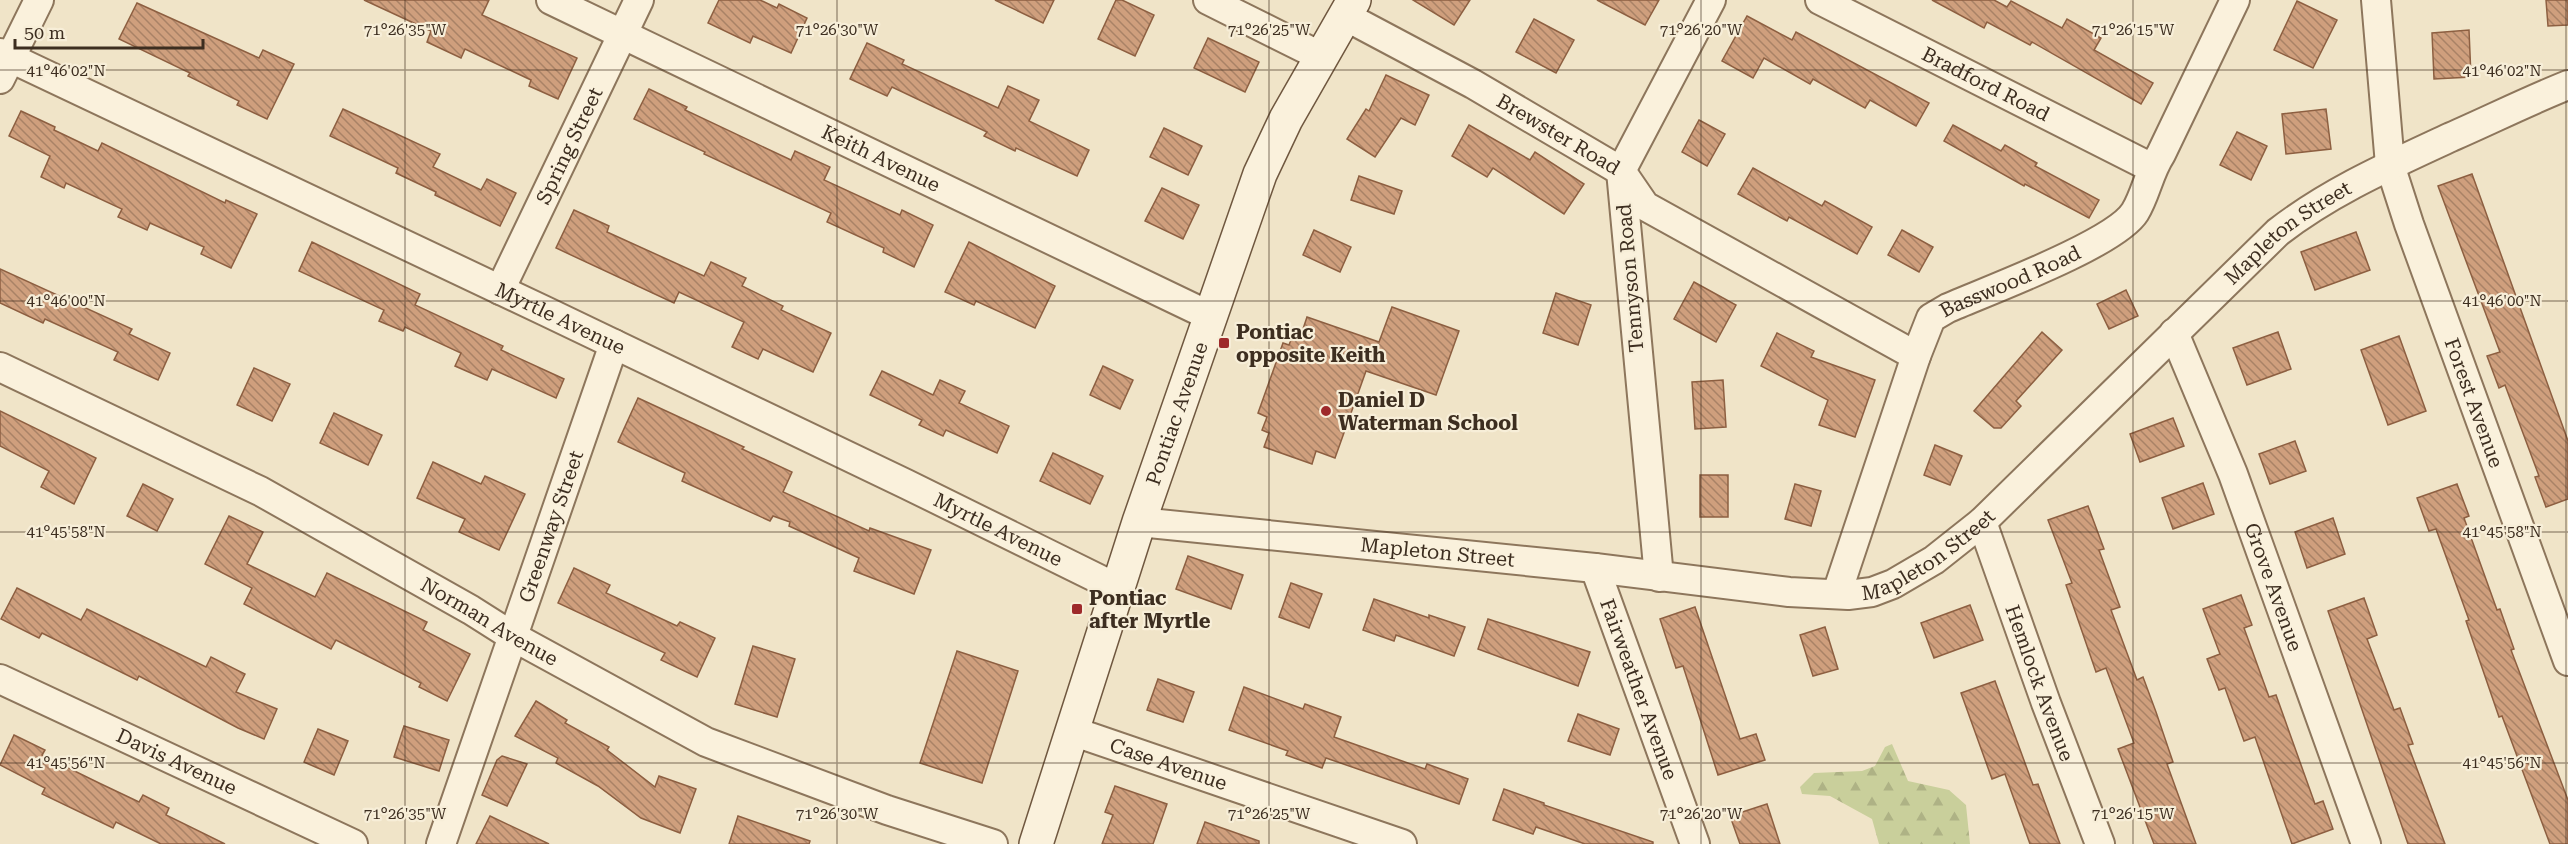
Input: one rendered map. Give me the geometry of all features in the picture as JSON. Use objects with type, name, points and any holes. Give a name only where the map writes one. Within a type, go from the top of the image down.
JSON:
[{"type":"main road","name":"Pontiac Avenue","points":[[1036,844],[1138,522],[1260,174],[1286,119],[1350,8]]},
{"type":"street","points":[[4,64],[39,0]]},
{"type":"street","name":"Keith Avenue","points":[[551,0],[1210,316]]},
{"type":"street","name":"Spring Street","points":[[500,290],[639,0]]},
{"type":"street","points":[[1208,0],[1322,57]]},
{"type":"street","points":[[1621,171],[1711,0]]},
{"type":"street","name":"Bradford Road","points":[[1820,0],[2152,168]]},
{"type":"street","name":"Basswood Road","points":[[1837,593],[1916,356],[1931,318],[1948,308],[2078,252],[2115,232],[2134,213],[2152,168],[2161,154],[2235,0]]},
{"type":"street","name":"Forest Avenue","points":[[2376,0],[2390,165],[2409,224],[2568,662]]},
{"type":"street","name":"Brewster Road","points":[[1350,8],[1621,171],[1644,206],[1916,356]]},
{"type":"street","name":"Myrtle Avenue","points":[[4,64],[500,290],[895,478],[1117,588]]},
{"type":"street","name":"Mapleton Street","points":[[1138,522],[1595,568],[1789,592],[1848,595],[1872,592],[1893,584],[1934,560],[1982,522],[2278,232],[2342,189],[2568,85]]},
{"type":"street","name":"Tennyson Road","points":[[1621,171],[1659,577]]},
{"type":"street","name":"Grove Avenue","points":[[2174,333],[2233,474],[2366,844]]},
{"type":"street","name":"Greenway Street","points":[[441,844],[614,344]]},
{"type":"street","name":"Norman Avenue","points":[[0,367],[269,496],[461,604],[512,636],[706,742],[887,810],[993,844]]},
{"type":"street","name":"Hemlock Avenue","points":[[1982,522],[2046,703],[2100,844]]},
{"type":"street","name":"Fairweather Avenue","points":[[1595,568],[1695,844]]},
{"type":"street","name":"Davis Avenue","points":[[0,679],[353,844]]},
{"type":"street","name":"Case Avenue","points":[[1072,731],[1402,844]]},
{"type":"green space","points":[[1892,744],[1908,781],[1949,790],[1966,805],[1970,844],[1879,844],[1872,819],[1830,796],[1802,794],[1800,787],[1814,773],[1862,771],[1875,766],[1885,747]]},
{"type":"building","points":[[364,0],[489,0],[482,15],[577,58],[558,99],[529,86],[531,80],[465,49],[461,58],[427,42],[431,31]]},
{"type":"building","points":[[719,0],[760,0],[777,8],[779,4],[807,18],[791,53],[753,36],[750,43],[708,23]]},
{"type":"building","points":[[995,0],[1054,0],[1043,23]]},
{"type":"building","points":[[1116,0],[1122,0],[1154,15],[1135,56],[1098,39]]},
{"type":"building","points":[[1413,0],[1470,0],[1454,25]]},
{"type":"building","points":[[1597,0],[1659,0],[1645,25]]},
{"type":"building","points":[[1932,0],[1994,0],[2007,7],[2011,1],[2062,28],[2067,19],[2101,38],[2094,50],[2153,83],[2141,104],[2032,42],[2030,45],[1987,22],[1984,28]]},
{"type":"building","points":[[2546,0],[2568,0],[2568,25],[2548,26]]},
{"type":"building","points":[[2297,1],[2337,20],[2313,68],[2274,50]]},
{"type":"building","points":[[137,3],[259,58],[263,50],[294,64],[267,119],[237,105],[239,101],[188,76],[190,73],[119,39]]},
{"type":"building","points":[[1747,16],[1792,40],[1796,32],[1929,103],[1916,126],[1870,100],[1865,108],[1813,79],[1810,84],[1764,58],[1753,78],[1722,61]]},
{"type":"building","points":[[1534,19],[1574,40],[1556,73],[1516,52]]},
{"type":"building","points":[[2469,30],[2471,77],[2434,79],[2432,33]]},
{"type":"building","points":[[1208,38],[1259,62],[1245,92],[1194,68]]},
{"type":"building","points":[[867,43],[904,60],[902,64],[998,108],[1008,86],[1039,100],[1029,121],[1089,150],[1077,176],[1016,148],[1015,151],[984,136],[987,132],[892,87],[887,96],[850,79]]},
{"type":"building","points":[[1386,75],[1429,95],[1415,125],[1401,118],[1375,157],[1347,139],[1366,109],[1369,111]]},
{"type":"building","points":[[649,89],[687,107],[685,110],[791,160],[795,151],[830,167],[824,180],[900,215],[902,210],[933,225],[914,267],[883,252],[884,248],[827,222],[831,213],[634,119]]},
{"type":"building","points":[[343,109],[440,154],[433,167],[481,190],[487,179],[516,193],[500,226],[435,195],[436,192],[396,173],[398,168],[330,136]]},
{"type":"building","points":[[2326,109],[2331,149],[2286,154],[2282,114]]},
{"type":"building","points":[[21,111],[98,151],[102,143],[225,203],[226,200],[257,214],[231,268],[201,254],[204,247],[150,223],[147,230],[118,217],[122,209],[66,183],[64,188],[41,177],[50,156],[9,136]]},
{"type":"building","points":[[1699,120],[1725,134],[1707,166],[1682,152]]},
{"type":"building","points":[[1469,125],[1530,160],[1535,152],[1584,184],[1564,214],[1493,168],[1487,177],[1452,156]]},
{"type":"building","points":[[1953,125],[2001,151],[2005,145],[2037,163],[2035,166],[2099,200],[2089,218],[2025,184],[2024,186],[1944,141]]},
{"type":"building","points":[[1164,128],[1202,146],[1188,175],[1150,157]]},
{"type":"building","points":[[2237,132],[2267,146],[2251,180],[2220,165]]},
{"type":"building","points":[[1753,168],[1822,206],[1825,201],[1872,227],[1857,254],[1789,217],[1787,221],[1738,194]]},
{"type":"building","points":[[2472,174],[2568,441],[2568,499],[2546,507],[2535,477],[2539,476],[2505,385],[2499,388],[2487,356],[2500,352],[2438,186]]},
{"type":"building","points":[[1359,176],[1402,191],[1394,214],[1351,200]]},
{"type":"building","points":[[1162,188],[1199,205],[1183,239],[1145,221]]},
{"type":"building","points":[[574,210],[609,226],[607,232],[704,276],[711,262],[746,278],[742,286],[783,306],[781,310],[831,333],[813,372],[763,349],[758,359],[732,347],[744,322],[679,292],[674,303],[556,248]]},
{"type":"building","points":[[1314,230],[1351,247],[1340,272],[1303,255]]},
{"type":"building","points":[[1902,230],[1933,247],[1919,272],[1888,255]]},
{"type":"building","points":[[2356,232],[2370,270],[2315,290],[2301,252]]},
{"type":"building","points":[[312,242],[420,294],[415,305],[503,346],[501,350],[564,379],[556,398],[492,369],[487,380],[455,366],[461,353],[405,327],[403,331],[379,321],[384,310],[299,271]]},
{"type":"building","points":[[969,242],[1055,286],[1035,328],[976,301],[974,305],[945,292]]},
{"type":"building","points":[[0,269],[132,329],[129,334],[170,353],[158,380],[114,360],[118,352],[45,319],[43,323],[0,303]]},
{"type":"building","points":[[1694,282],[1736,305],[1716,342],[1674,319]]},
{"type":"building","points":[[2126,290],[2138,316],[2109,329],[2097,304]]},
{"type":"building","points":[[1556,293],[1591,305],[1578,345],[1543,333]]},
{"type":"building","points":[[1392,307],[1459,331],[1436,395],[1366,371],[1335,458],[1316,451],[1312,464],[1264,447],[1269,433],[1262,430],[1267,417],[1258,413],[1283,343],[1289,345],[1295,329],[1302,332],[1307,317],[1379,342]]},
{"type":"building","points":[[2042,332],[2062,350],[2016,401],[2021,406],[2001,428],[1994,428],[1974,411]]},
{"type":"building","points":[[2278,332],[2291,369],[2247,385],[2233,348]]},
{"type":"building","points":[[1777,333],[1814,351],[1811,357],[1875,380],[1855,437],[1819,425],[1828,400],[1761,366]]},
{"type":"building","points":[[2399,336],[2426,411],[2388,425],[2361,350]]},
{"type":"building","points":[[1103,366],[1133,380],[1120,409],[1090,395]]},
{"type":"building","points":[[254,368],[290,384],[272,421],[237,405]]},
{"type":"building","points":[[882,371],[933,395],[940,380],[965,391],[959,403],[1009,426],[997,453],[946,430],[943,436],[919,425],[922,420],[870,395]]},
{"type":"building","points":[[1723,380],[1726,427],[1695,429],[1692,382]]},
{"type":"building","points":[[638,398],[792,472],[783,492],[869,531],[870,528],[931,550],[914,594],[854,571],[859,558],[789,526],[790,522],[773,516],[770,521],[682,481],[685,473],[618,442]]},
{"type":"building","points":[[0,411],[96,458],[74,504],[41,487],[49,471],[0,446]]},
{"type":"building","points":[[334,413],[382,435],[368,465],[320,443]]},
{"type":"building","points":[[2173,418],[2184,446],[2140,462],[2130,434]]},
{"type":"building","points":[[2295,441],[2306,471],[2270,484],[2259,454]]},
{"type":"building","points":[[1935,445],[1962,456],[1950,485],[1924,475]]},
{"type":"building","points":[[1053,453],[1103,476],[1090,504],[1040,481]]},
{"type":"building","points":[[433,462],[481,484],[485,476],[525,494],[499,550],[459,532],[465,519],[417,498]]},
{"type":"building","points":[[1700,475],[1728,475],[1728,517],[1700,517]]},
{"type":"building","points":[[2203,483],[2214,514],[2173,529],[2162,498]]},
{"type":"building","points":[[143,484],[173,499],[157,531],[127,516]]},
{"type":"building","points":[[1795,484],[1821,491],[1811,526],[1785,519]]},
{"type":"building","points":[[2457,484],[2469,516],[2464,518],[2497,610],[2500,609],[2514,649],[2511,650],[2568,800],[2568,844],[2550,844],[2502,716],[2499,717],[2466,621],[2469,620],[2436,529],[2429,531],[2417,498]]},
{"type":"building","points":[[2088,506],[2104,549],[2099,550],[2120,607],[2111,610],[2137,680],[2143,677],[2156,712],[2173,762],[2167,764],[2196,844],[2154,844],[2118,749],[2134,743],[2106,668],[2096,672],[2066,585],[2072,583],[2048,520]]},
{"type":"building","points":[[229,516],[263,532],[247,564],[315,597],[327,573],[427,622],[423,630],[470,654],[447,701],[419,687],[421,683],[336,640],[331,649],[244,604],[252,588],[205,564]]},
{"type":"building","points":[[2333,518],[2345,554],[2307,568],[2295,532]]},
{"type":"building","points":[[1188,556],[1243,575],[1231,609],[1176,589]]},
{"type":"building","points":[[574,568],[610,585],[606,593],[677,626],[680,622],[715,638],[697,677],[661,660],[665,653],[558,603]]},
{"type":"building","points":[[1291,583],[1322,594],[1309,628],[1279,617]]},
{"type":"building","points":[[17,588],[81,620],[87,609],[206,667],[211,657],[245,674],[236,692],[277,709],[264,739],[238,728],[139,676],[137,680],[42,633],[39,638],[1,619]]},
{"type":"building","points":[[2241,595],[2252,625],[2244,628],[2269,697],[2276,695],[2315,804],[2323,801],[2333,829],[2292,844],[2255,737],[2244,741],[2225,688],[2219,690],[2207,659],[2220,654],[2203,609]]},
{"type":"building","points":[[2364,598],[2377,635],[2367,639],[2394,710],[2400,708],[2413,744],[2408,745],[2445,844],[2408,844],[2328,611]]},
{"type":"building","points":[[1374,599],[1429,618],[1429,615],[1465,627],[1454,656],[1396,635],[1394,641],[1363,630]]},
{"type":"building","points":[[1970,605],[1983,640],[1934,658],[1921,623]]},
{"type":"building","points":[[1695,607],[1740,739],[1756,734],[1765,760],[1718,775],[1683,666],[1676,668],[1660,619]]},
{"type":"building","points":[[1488,619],[1590,652],[1578,686],[1478,649]]},
{"type":"building","points":[[1825,627],[1838,669],[1813,676],[1800,635]]},
{"type":"building","points":[[753,646],[795,659],[777,717],[735,704]]},
{"type":"building","points":[[957,651],[1018,671],[982,783],[920,763]]},
{"type":"building","points":[[1158,679],[1194,692],[1183,722],[1147,710]]},
{"type":"building","points":[[1995,681],[2033,785],[2038,784],[2060,844],[2030,844],[2005,774],[1992,779],[1961,693]]},
{"type":"building","points":[[1244,687],[1303,709],[1305,704],[1341,717],[1334,737],[1425,769],[1427,764],[1468,779],[1459,804],[1326,758],[1322,768],[1286,755],[1288,751],[1229,730]]},
{"type":"building","points":[[536,701],[567,720],[565,723],[609,747],[607,750],[655,787],[659,776],[696,789],[680,833],[641,818],[598,786],[556,763],[558,758],[515,736]]},
{"type":"building","points":[[1578,714],[1619,729],[1610,755],[1568,741]]},
{"type":"building","points":[[404,726],[449,740],[439,771],[394,757]]},
{"type":"building","points":[[318,729],[348,741],[334,775],[304,762]]},
{"type":"building","points":[[14,735],[45,750],[42,755],[139,802],[143,795],[169,808],[166,815],[225,844],[161,844],[116,822],[113,828],[42,794],[45,788],[0,765]]},
{"type":"building","points":[[502,756],[527,764],[507,806],[482,795],[497,760]]},
{"type":"building","points":[[1115,786],[1167,804],[1153,844],[1102,844],[1113,815],[1105,812]]},
{"type":"building","points":[[1504,789],[1653,842],[1653,844],[1585,844],[1536,827],[1533,834],[1493,820]]},
{"type":"building","points":[[1767,804],[1780,844],[1740,844],[1730,816]]},
{"type":"building","points":[[490,816],[549,844],[476,844]]},
{"type":"building","points":[[738,816],[810,841],[809,844],[729,844]]},
{"type":"building","points":[[1205,822],[1259,841],[1259,844],[1197,844]]},
{"type":"place","name":"Pontiac opposite Keith","points":[[1224,343]]},
{"type":"place","name":"Daniel D Waterman School","points":[[1326,411]]},
{"type":"place","name":"Pontiac after Myrtle","points":[[1077,609]]}]
